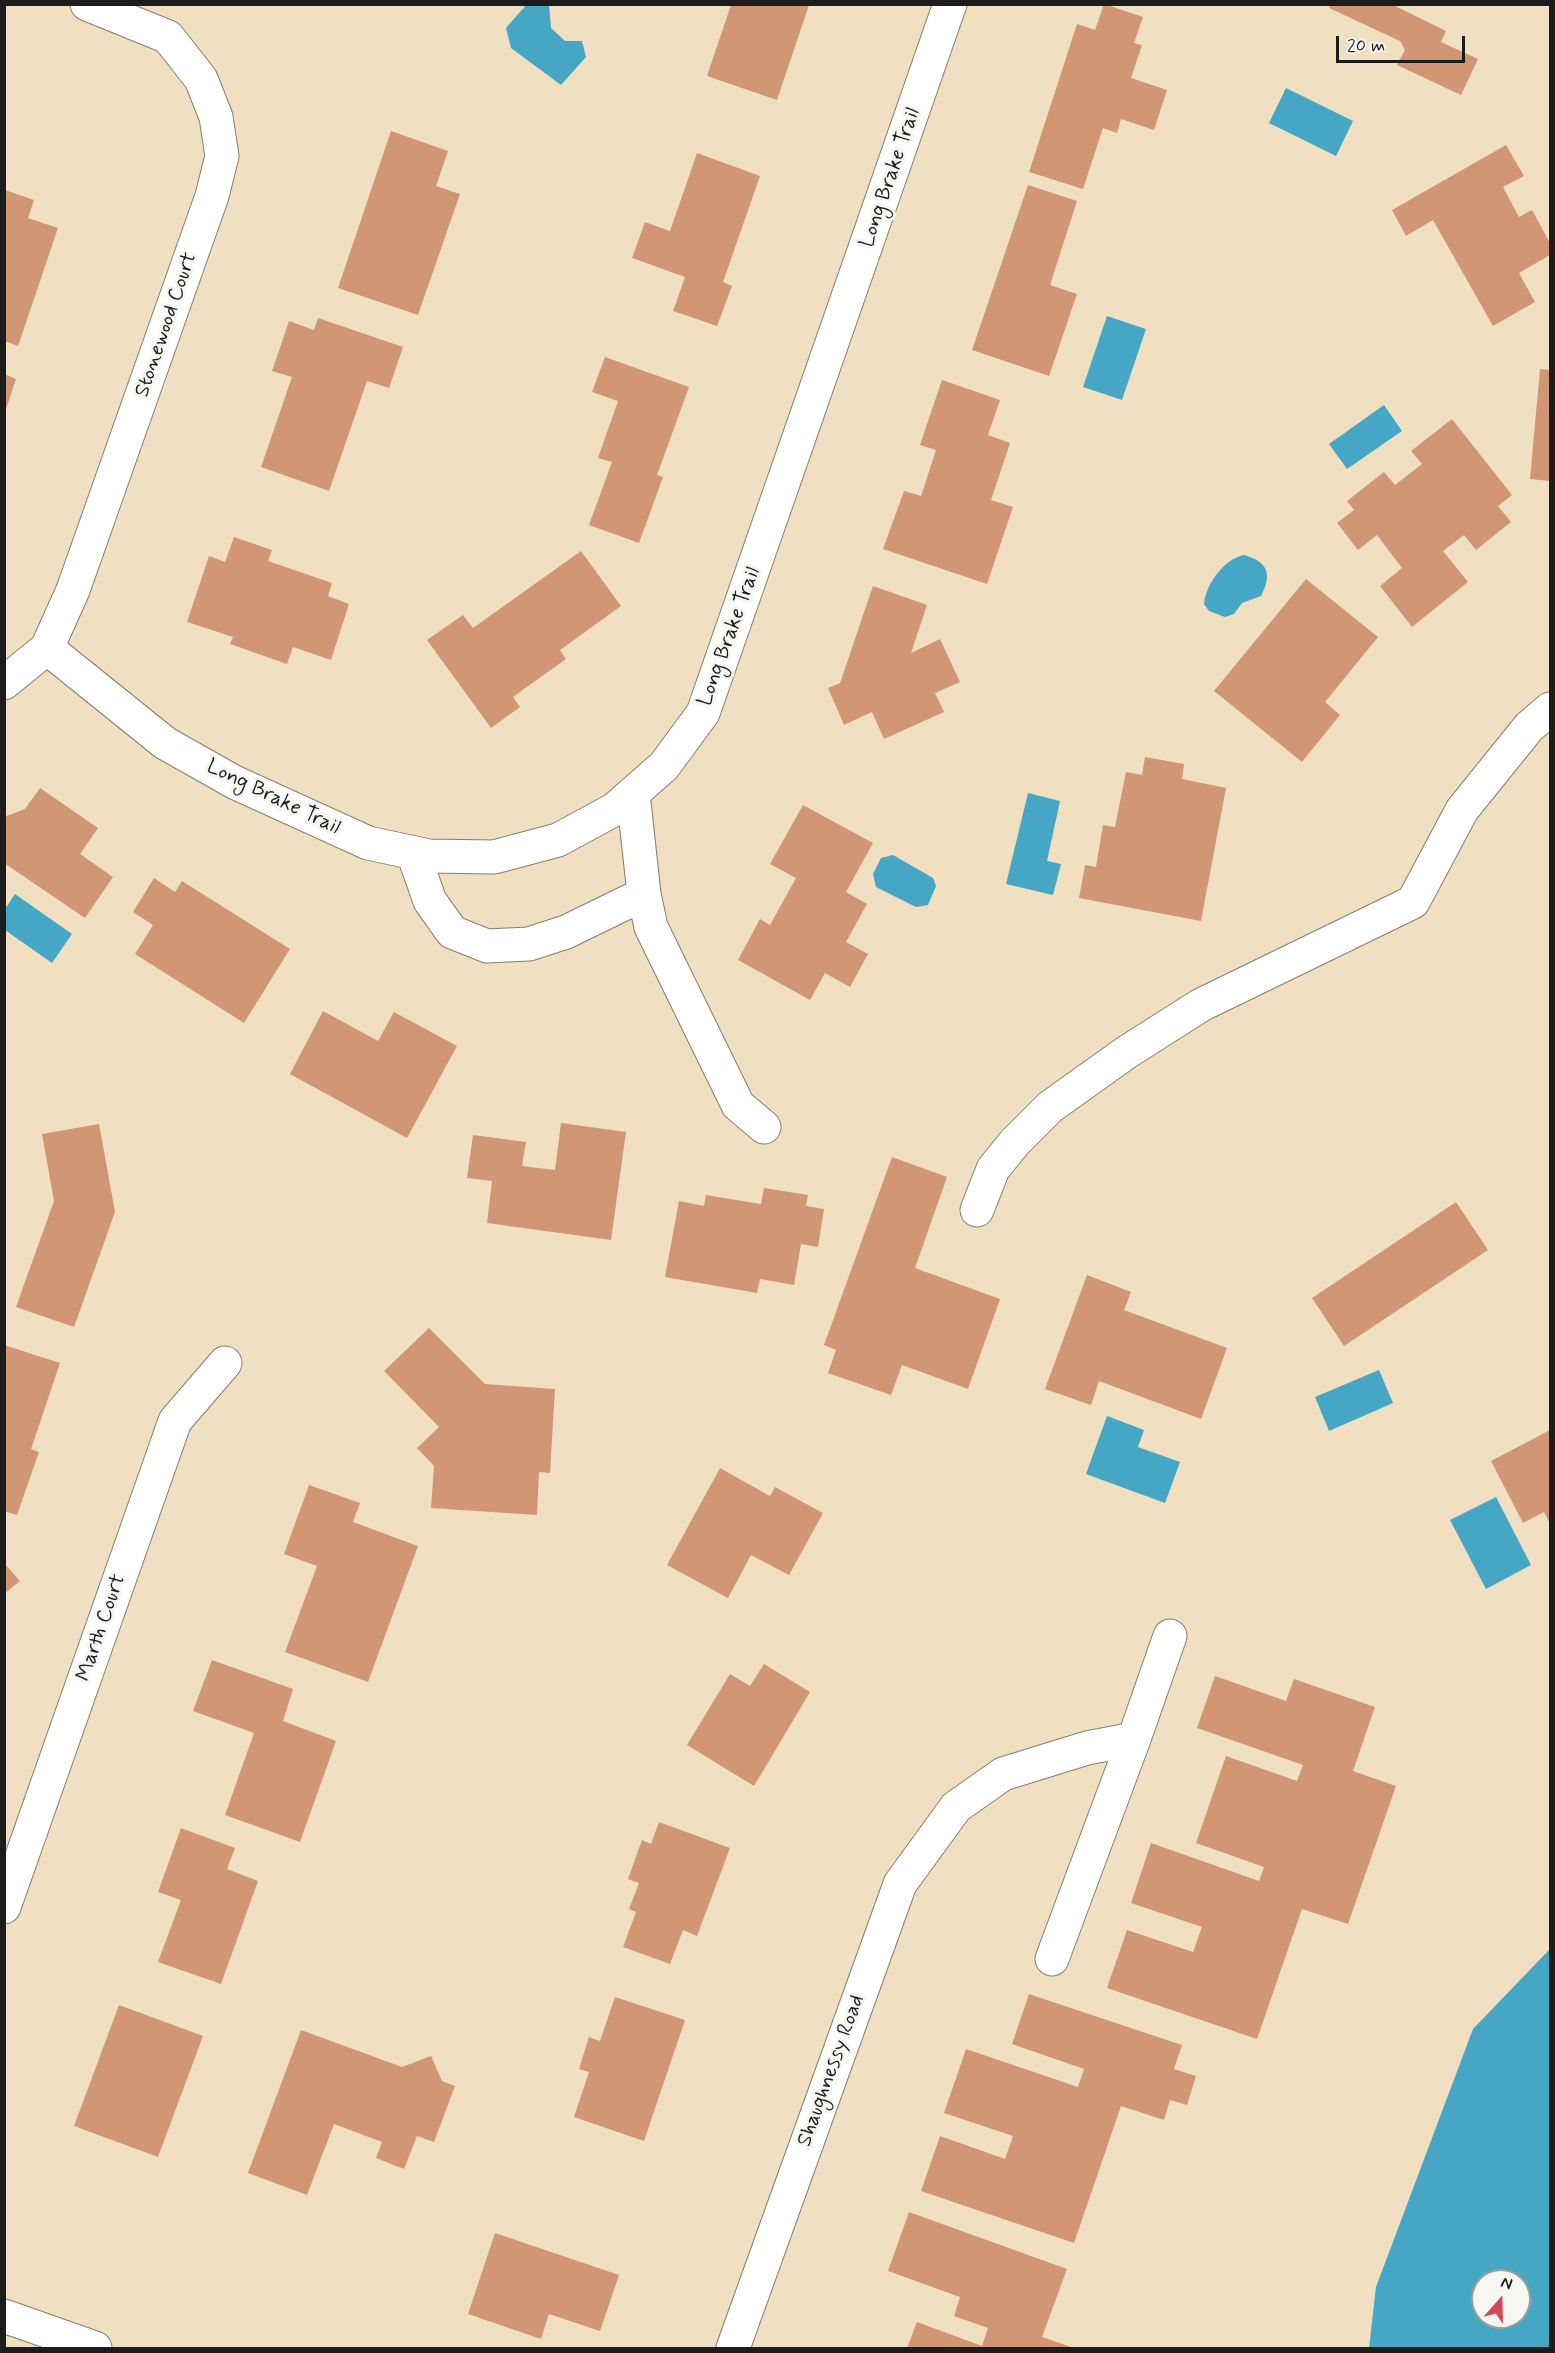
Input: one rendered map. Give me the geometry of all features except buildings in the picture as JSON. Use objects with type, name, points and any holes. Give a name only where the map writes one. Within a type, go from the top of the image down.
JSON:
[{"type":"street","name":"Stonewood Court","points":[[4,683],[47,648],[77,579],[212,196],[222,156],[216,117],[201,79],[168,37],[87,4]]},
{"type":"street","name":"Long Brake Trail","points":[[47,648],[165,743],[234,782],[368,843],[429,856],[494,857],[558,840],[615,809],[664,766],[703,713],[950,4]]},
{"type":"street","points":[[977,1210],[993,1169],[1015,1142],[1050,1107],[1126,1052],[1201,1005],[1413,902],[1462,810],[1530,728],[1551,709]]},
{"type":"street","points":[[633,793],[644,894],[651,927],[738,1105],[764,1127]]},
{"type":"street","points":[[413,853],[429,901],[452,932],[487,946],[529,944],[566,932],[644,894]]},
{"type":"street","name":"Marth Court","points":[[4,1906],[175,1421],[225,1363]]},
{"type":"street","points":[[1052,1959],[1170,1636]]},
{"type":"street","name":"Shaughnessy Road","points":[[733,2349],[900,1884],[956,1807],[1003,1774],[1088,1748],[1134,1739]]},
{"type":"street","points":[[4,2316],[95,2349]]},
{"type":"water","points":[[527,4],[549,5],[551,28],[565,41],[582,41],[586,57],[561,85],[511,48],[506,28]]},
{"type":"water","points":[[1286,88],[1353,121],[1336,156],[1269,123]]},
{"type":"water","points":[[1107,316],[1146,329],[1122,400],[1083,387]]},
{"type":"water","points":[[1384,405],[1402,431],[1347,469],[1329,444]]},
{"type":"water","points":[[1244,555],[1259,561],[1266,570],[1266,582],[1261,596],[1242,603],[1234,614],[1225,617],[1209,611],[1204,604],[1212,581],[1223,567]]},
{"type":"water","points":[[1028,793],[1060,801],[1047,861],[1061,864],[1053,895],[1006,884]]},
{"type":"water","points":[[893,855],[933,878],[936,886],[928,905],[916,907],[876,887],[873,874],[881,858]]},
{"type":"water","points":[[15,894],[72,934],[52,963],[5,930],[5,909]]},
{"type":"water","points":[[1379,1370],[1393,1403],[1329,1431],[1315,1397]]},
{"type":"water","points":[[1107,1416],[1144,1430],[1138,1447],[1180,1462],[1165,1503],[1086,1474]]},
{"type":"water","points":[[1496,1497],[1531,1565],[1486,1589],[1450,1520]]},
{"type":"water","points":[[1550,1949],[1550,2348],[1369,2348],[1376,2287],[1473,2029]]}]
